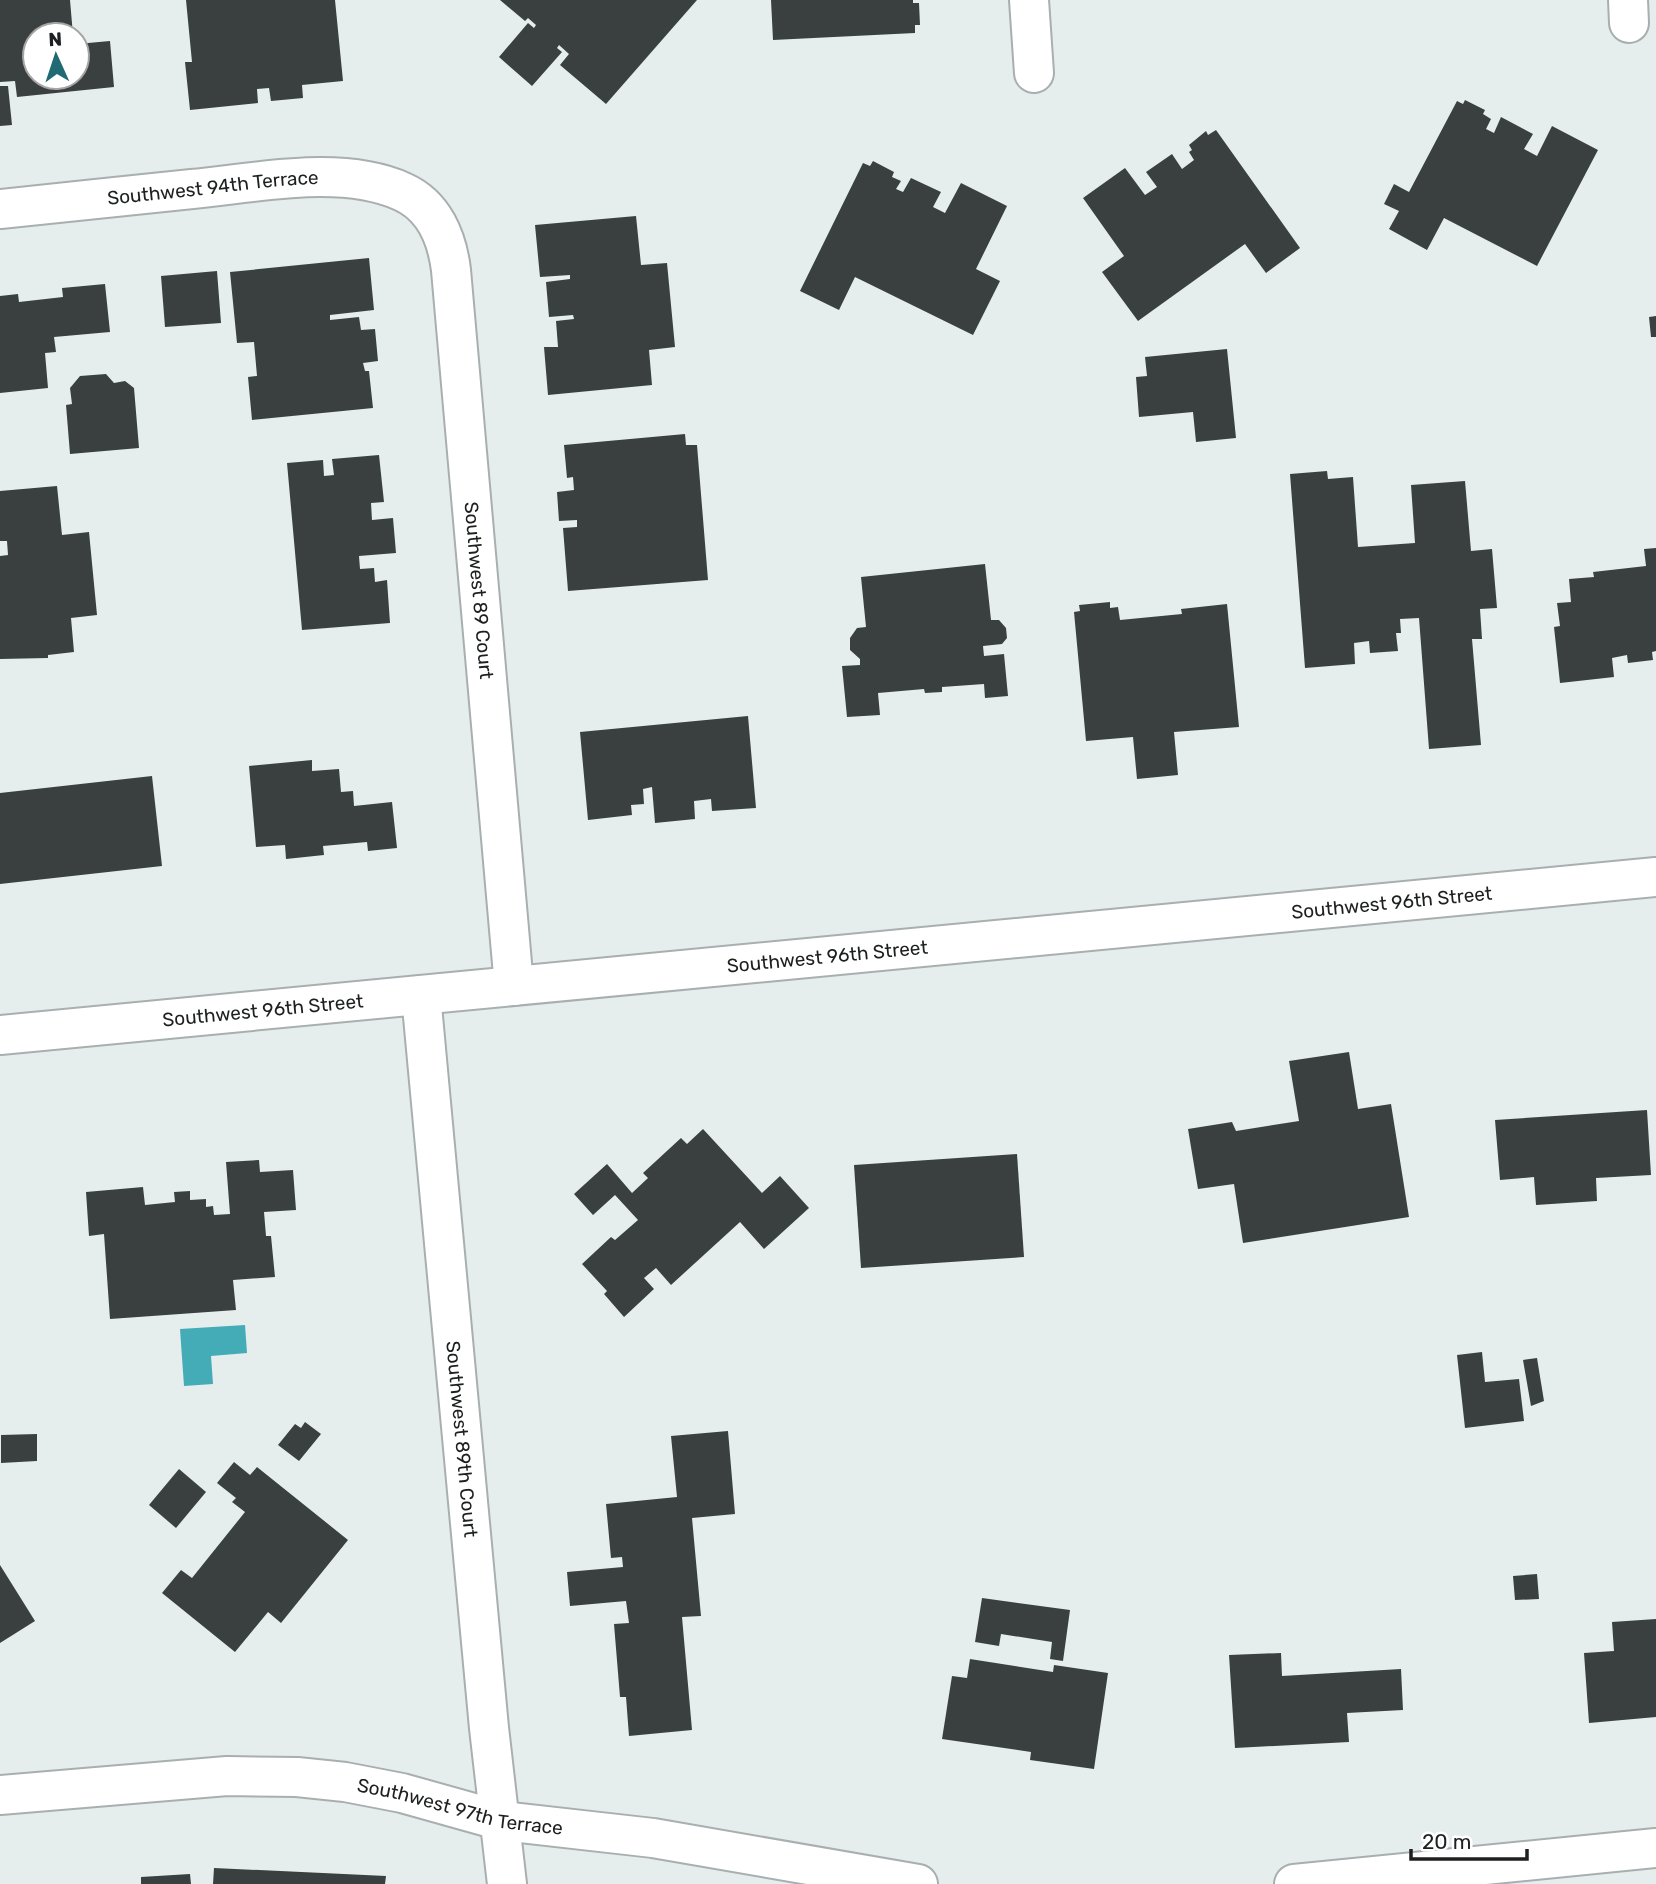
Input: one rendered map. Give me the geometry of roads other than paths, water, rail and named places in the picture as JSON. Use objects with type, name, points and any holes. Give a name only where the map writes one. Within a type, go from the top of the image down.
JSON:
[{"type":"street","points":[[1029,0],[1034,73]]},
{"type":"street","name":"Southwest 94th Terrace","points":[[0,209],[332,177],[389,187],[420,203]]},
{"type":"street","name":"Southwest 89 Court","points":[[420,203],[435,218],[449,251],[514,986]]},
{"type":"street","name":"Southwest 96th Street","points":[[0,1035],[1656,877]]},
{"type":"street","name":"Southwest 89th Court","points":[[421,995],[489,1728],[502,1821],[507,1884]]},
{"type":"street","name":"Southwest 97th Terrace","points":[[0,1795],[228,1776],[272,1775],[345,1782],[393,1791],[502,1821],[653,1838],[918,1884]]},
{"type":"street","points":[[1294,1884],[1656,1847]]},
{"type":"water","points":[[245,1325],[247,1353],[211,1356],[213,1384],[184,1386],[180,1329]]}]
